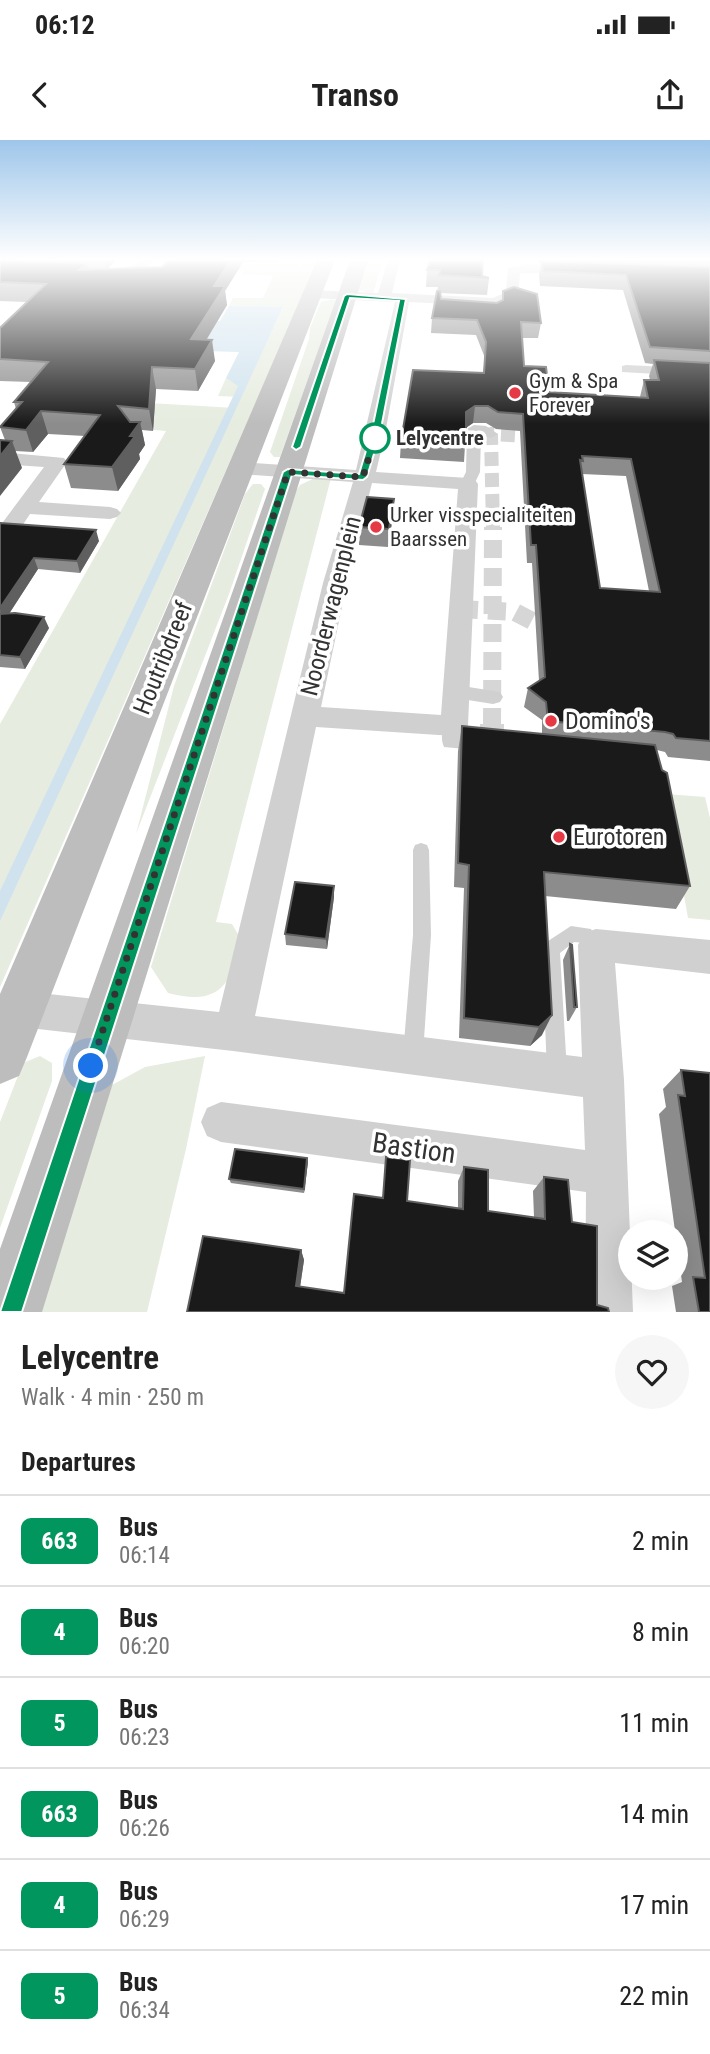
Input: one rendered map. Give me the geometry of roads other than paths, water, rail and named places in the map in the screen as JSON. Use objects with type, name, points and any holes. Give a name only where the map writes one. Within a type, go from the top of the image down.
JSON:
[{"type":"main road","name":"Houtribdreef","points":[[0,1057],[303,315]]},
{"type":"main road","points":[[10,1312],[341,315]]},
{"type":"street","name":"Noorderwagenplein","points":[[233,1032],[305,716],[363,477],[376,434],[400,315]]},
{"type":"street","points":[[626,369],[710,373]]},
{"type":"street","points":[[491,434],[474,429],[472,472],[468,484],[452,741],[506,745]]},
{"type":"street","points":[[0,458],[57,462],[10,527]]},
{"type":"street","points":[[240,468],[468,484]]},
{"type":"street","points":[[24,506],[110,513]]},
{"type":"street","points":[[456,692],[493,697]]},
{"type":"street","points":[[305,716],[454,726]]},
{"type":"street","points":[[609,1312],[604,1080],[591,940],[710,957]]},
{"type":"street","points":[[20,1009],[233,1032],[604,1080]]},
{"type":"street","name":"Bastion","points":[[221,1122],[607,1174]]},
{"type":"lane","points":[[413,1055],[422,935],[421,850]]},
{"type":"lane","points":[[557,1074],[551,949],[571,934],[591,940]]},
{"type":"water","points":[[224,315],[279,315],[0,921],[0,891],[238,386],[226,378],[239,352],[170,350],[191,319],[220,321]]},
{"type":"tunnel","points":[[493,529],[491,434],[547,437]]},
{"type":"tunnel","points":[[493,529],[493,611]]},
{"type":"tunnel","points":[[460,609],[493,611]]},
{"type":"tunnel","points":[[492,726],[493,611]]},
{"type":"tunnel","points":[[493,611],[515,612],[534,622],[563,625]]},
{"type":"tunnel","points":[[492,726],[492,744]]},
{"type":"place","name":"Gym & Spa Forever","points":[[515,393]]},
{"type":"place","name":"Lelycentre","points":[[375,438]]},
{"type":"place","name":"Urker visspecialiteiten Baarssen","points":[[376,527]]},
{"type":"place","name":"Domino's","points":[[551,721]]},
{"type":"place","name":"Eurotoren","points":[[559,837]]}]
